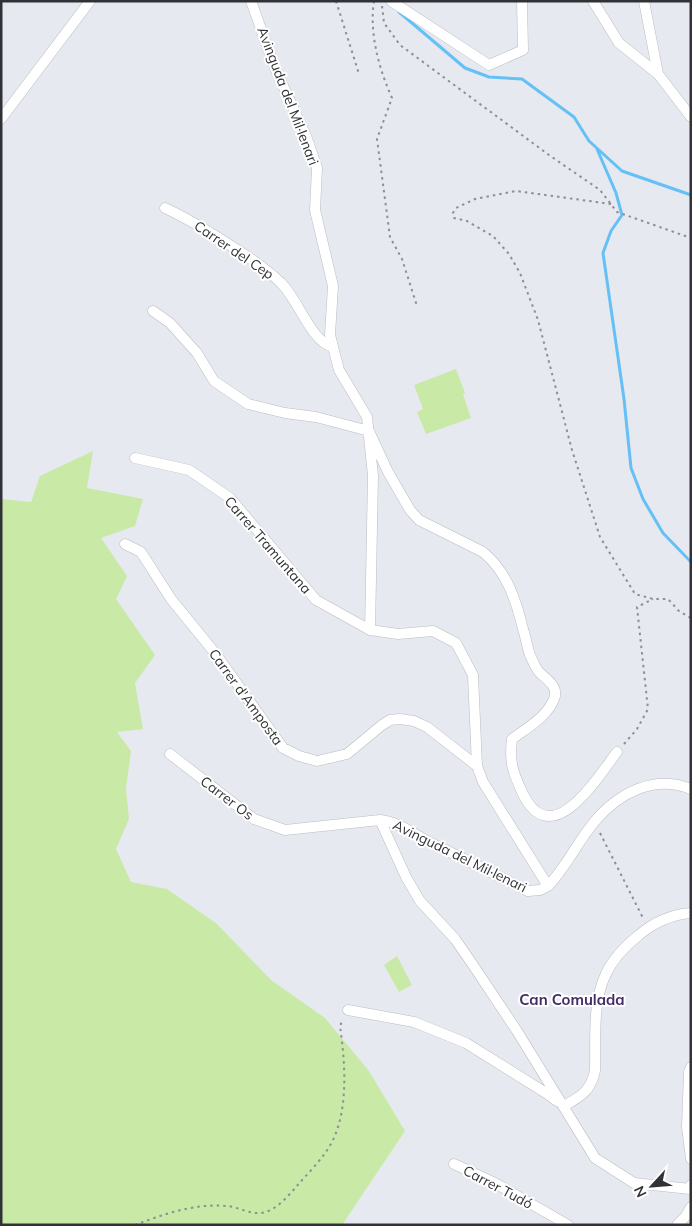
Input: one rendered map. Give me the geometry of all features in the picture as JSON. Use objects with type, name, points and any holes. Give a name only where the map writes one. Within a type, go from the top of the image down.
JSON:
[{"type":"street","points":[[1,119],[90,1]]},
{"type":"street","name":"Avinguda del Mil·lenari","points":[[251,1],[275,68],[306,136],[317,168],[315,210],[333,286],[330,335],[339,370],[368,417],[373,476],[370,630],[398,634],[433,631],[456,643],[473,675],[477,766],[483,782],[548,886],[540,890],[528,891],[400,825],[380,820]]},
{"type":"street","points":[[391,1],[489,65],[523,50],[522,1]]},
{"type":"street","points":[[593,1],[619,43],[658,74],[691,117]]},
{"type":"street","points":[[644,1],[658,74]]},
{"type":"street","name":"Carrer del Cep","points":[[165,208],[224,240],[282,283],[305,317],[315,336],[326,345],[333,346]]},
{"type":"street","points":[[153,312],[170,323],[197,353],[214,381],[248,404],[285,413],[316,416],[369,431],[388,472],[410,510],[419,520],[483,552],[492,559],[510,587],[528,650],[538,671],[551,682],[555,694],[551,706],[512,739],[510,756],[512,772],[524,797],[532,808],[542,816],[556,817],[574,806],[617,752]]},
{"type":"street","name":"Carrer Tramuntana","points":[[135,458],[189,470],[230,498],[316,600],[370,630]]},
{"type":"street","name":"Carrer d'Amposta","points":[[125,544],[141,552],[171,599],[216,653],[283,748],[298,756],[317,761],[347,754],[382,725],[390,720],[400,718],[414,721],[427,727],[477,766]]},
{"type":"street","name":"Carrer Os","points":[[170,754],[254,819],[285,830],[380,820]]},
{"type":"street","points":[[548,886],[561,872],[594,822],[619,798],[633,790],[649,785],[667,783],[691,789]]},
{"type":"street","name":"Avinguda del Mil·lenari","points":[[380,820],[406,877],[420,901],[471,962],[564,1106],[595,1158],[634,1183],[690,1187]]},
{"type":"street","points":[[348,1010],[414,1022],[466,1043],[564,1106],[580,1097],[592,1083],[595,1071],[599,996],[605,976],[616,957],[647,928],[667,918],[691,913]]},
{"type":"street","points":[[691,1067],[689,1072],[687,1127],[691,1159]]},
{"type":"street","name":"Carrer Tudó","points":[[454,1164],[495,1183],[568,1225]]},
{"type":"street","points":[[677,1225],[686,1216],[691,1207],[690,1187]]},
{"type":"path","points":[[336,1],[359,74]]},
{"type":"path","points":[[374,1],[371,19],[383,78],[392,98],[377,138],[390,237],[402,259],[417,306]]},
{"type":"path","points":[[381,1],[384,23],[400,45],[600,190],[617,212],[691,238]]},
{"type":"path","points":[[611,204],[516,191],[475,199],[456,208],[453,213],[454,218],[468,222],[493,236],[509,254],[520,273],[538,320],[572,450],[600,537],[635,594],[653,599],[668,600],[679,611],[691,618]]},
{"type":"path","points":[[617,752],[637,729],[648,708],[637,607],[653,599]]},
{"type":"path","points":[[594,822],[647,928]]},
{"type":"path","points":[[135,1225],[154,1217],[198,1206],[228,1206],[260,1213],[272,1209],[288,1196],[322,1157],[332,1142],[339,1123],[345,1074],[340,1026],[348,1010]]},
{"type":"green space","points":[[456,369],[465,393],[463,394],[471,418],[426,434],[417,412],[423,409],[414,385]]},
{"type":"green space","points":[[93,451],[87,488],[143,499],[135,526],[101,538],[127,576],[116,599],[155,655],[135,683],[143,729],[117,732],[131,751],[126,788],[129,819],[116,849],[131,882],[167,889],[217,924],[271,980],[325,1018],[369,1071],[405,1131],[342,1225],[1,1225],[1,499],[31,502],[40,476]]},
{"type":"green space","points":[[397,956],[412,985],[399,992],[384,965]]},
{"type":"waterway","points":[[399,12],[465,68],[489,77],[522,79],[574,117],[589,141],[622,171],[691,195]]},
{"type":"waterway","points":[[597,149],[616,193],[622,215],[611,231],[603,253],[624,399],[631,468],[643,499],[663,533],[691,562]]},
{"type":"district","name":"Can Comulada","points":[[572,999]]}]
